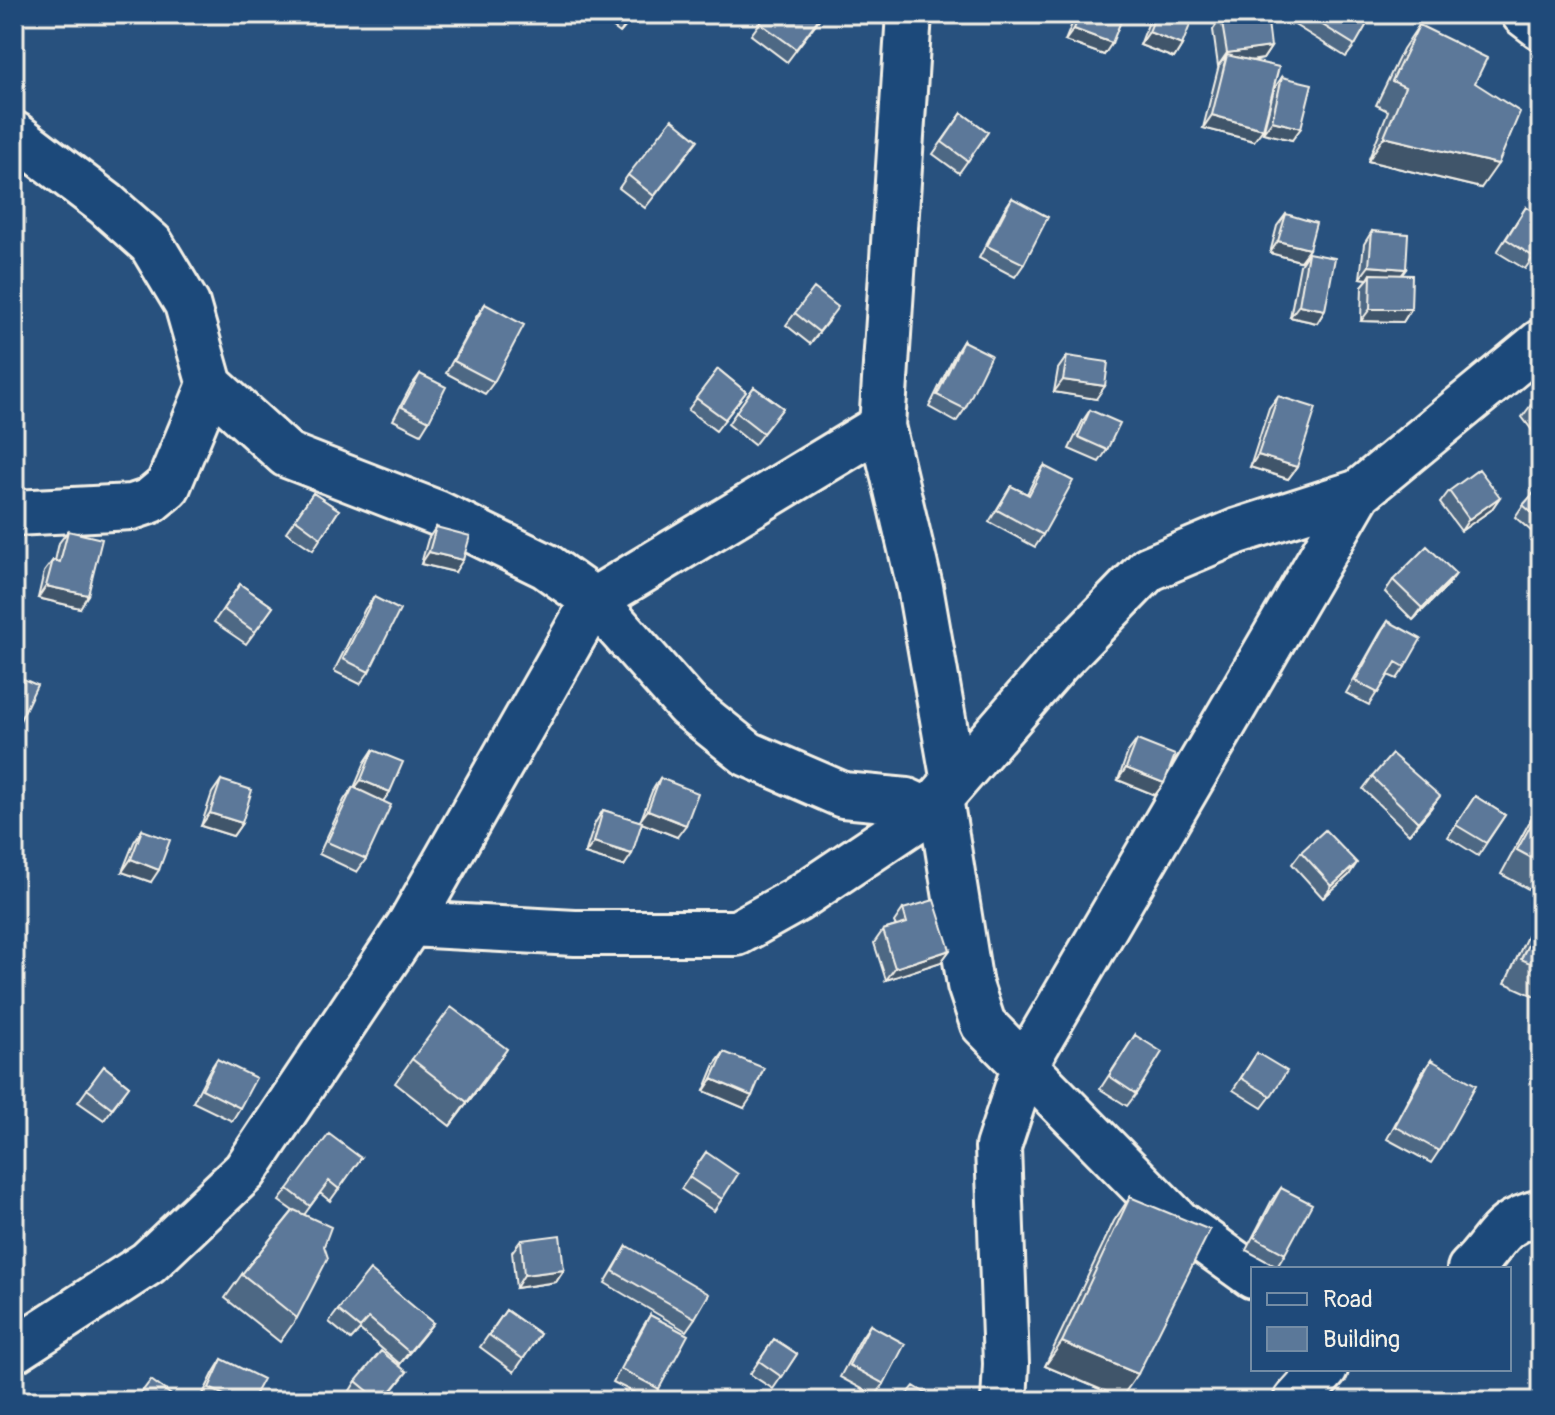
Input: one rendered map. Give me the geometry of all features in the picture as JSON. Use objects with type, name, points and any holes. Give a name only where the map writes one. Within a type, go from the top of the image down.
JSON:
[{"type":"street","points":[[909,14],[882,426],[920,587],[941,797],[970,985],[983,1024],[1178,1222],[1251,1275]]},
{"type":"street","points":[[1524,14],[1541,27]]},
{"type":"street","points":[[14,134],[106,204],[151,244],[187,304],[210,385],[287,455],[437,513],[546,566],[594,600],[687,705],[748,754],[843,795],[907,801],[941,797]]},
{"type":"street","points":[[1004,1401],[1006,1364],[998,1147],[1025,1065],[1359,492],[1541,342]]},
{"type":"street","points":[[14,513],[132,507],[150,501],[168,486],[210,385]]},
{"type":"street","points":[[14,1350],[148,1263],[245,1171],[410,924],[594,600],[882,426]]},
{"type":"street","points":[[410,924],[575,933],[737,933],[796,900],[941,797],[1059,661],[1148,569],[1238,531],[1359,492]]},
{"type":"street","points":[[1472,1267],[1503,1228],[1518,1218],[1541,1212]]},
{"type":"street","points":[[1296,1401],[1323,1371]]},
{"type":"building","points":[[766,14],[822,14],[796,49],[760,23]]},
{"type":"building","points":[[1080,14],[1124,14],[1112,43],[1074,29]]},
{"type":"building","points":[[1156,14],[1194,15],[1182,45],[1149,32]]},
{"type":"building","points":[[1267,14],[1271,47],[1227,53],[1221,17]]},
{"type":"building","points":[[1305,14],[1366,14],[1371,17],[1355,45]]},
{"type":"building","points":[[1419,25],[1487,58],[1475,83],[1520,112],[1498,164],[1384,137],[1405,87],[1392,81]]},
{"type":"building","points":[[1227,55],[1279,67],[1263,129],[1212,115]]},
{"type":"building","points":[[1282,77],[1312,84],[1301,128],[1272,121]]},
{"type":"building","points":[[962,113],[988,132],[968,161],[942,142]]},
{"type":"building","points":[[672,119],[698,140],[654,196],[628,175]]},
{"type":"building","points":[[1012,198],[1048,217],[1024,264],[987,246]]},
{"type":"building","points":[[1526,207],[1541,216],[1541,246],[1534,257],[1506,239]]},
{"type":"building","points":[[1286,214],[1316,223],[1309,249],[1278,241]]},
{"type":"building","points":[[1372,231],[1408,234],[1406,269],[1369,266]]},
{"type":"building","points":[[1308,253],[1335,258],[1325,310],[1299,305]]},
{"type":"building","points":[[1371,274],[1412,275],[1411,309],[1370,309]]},
{"type":"building","points":[[814,288],[838,307],[819,332],[795,313]]},
{"type":"building","points":[[485,304],[524,325],[494,382],[454,361]]},
{"type":"building","points":[[963,341],[991,355],[965,409],[937,395]]},
{"type":"building","points":[[1067,356],[1108,362],[1105,386],[1063,380]]},
{"type":"building","points":[[718,369],[746,392],[725,419],[696,398]]},
{"type":"building","points":[[420,374],[446,387],[429,421],[402,407]]},
{"type":"building","points":[[754,387],[783,408],[763,433],[736,412]]},
{"type":"building","points":[[1278,396],[1316,408],[1297,467],[1258,455]]},
{"type":"building","points":[[1541,400],[1541,418],[1531,405]]},
{"type":"building","points":[[1090,410],[1120,423],[1107,450],[1078,437]]},
{"type":"building","points":[[1044,466],[1073,481],[1043,535],[997,510],[1011,486],[1029,495]]},
{"type":"building","points":[[1479,469],[1500,497],[1469,519],[1449,491]]},
{"type":"building","points":[[1541,485],[1541,521],[1523,505]]},
{"type":"building","points":[[313,493],[339,510],[321,538],[295,519]]},
{"type":"building","points":[[436,527],[470,536],[463,560],[429,552]]},
{"type":"building","points":[[68,531],[102,539],[88,595],[46,586],[53,560],[60,562]]},
{"type":"building","points":[[1427,546],[1456,574],[1422,608],[1393,580]]},
{"type":"building","points":[[240,584],[273,607],[255,632],[223,609]]},
{"type":"building","points":[[374,597],[400,610],[369,672],[343,659]]},
{"type":"building","points":[[1388,621],[1421,639],[1405,667],[1396,662],[1378,693],[1355,681]]},
{"type":"building","points":[[14,675],[37,685],[14,733]]},
{"type":"building","points":[[1137,740],[1175,755],[1164,783],[1126,768]]},
{"type":"building","points":[[373,750],[403,762],[390,792],[361,780]]},
{"type":"building","points":[[1392,754],[1440,796],[1418,822],[1372,777]]},
{"type":"building","points":[[660,778],[698,793],[686,825],[648,810]]},
{"type":"building","points":[[221,780],[252,790],[242,823],[210,813]]},
{"type":"building","points":[[353,787],[391,805],[366,859],[327,842]]},
{"type":"building","points":[[1475,796],[1505,815],[1486,843],[1456,825]]},
{"type":"building","points":[[1541,807],[1541,863],[1517,850]]},
{"type":"building","points":[[603,810],[642,822],[632,854],[594,842]]},
{"type":"building","points":[[142,830],[170,840],[159,870],[131,859]]},
{"type":"building","points":[[1325,830],[1357,863],[1332,886],[1301,852]]},
{"type":"building","points":[[934,900],[950,950],[895,968],[883,930],[907,923],[903,909]]},
{"type":"building","points":[[1541,918],[1541,968],[1521,959]]},
{"type":"building","points":[[451,1007],[507,1049],[467,1102],[412,1059]]},
{"type":"building","points":[[1135,1035],[1162,1052],[1136,1094],[1109,1076]]},
{"type":"building","points":[[724,1052],[764,1068],[752,1096],[712,1079]]},
{"type":"building","points":[[1257,1053],[1287,1071],[1271,1096],[1241,1078]]},
{"type":"building","points":[[217,1059],[256,1078],[240,1108],[202,1089]]},
{"type":"building","points":[[1431,1060],[1476,1085],[1439,1151],[1395,1126]]},
{"type":"building","points":[[104,1066],[129,1086],[112,1108],[87,1089]]},
{"type":"building","points":[[329,1134],[361,1158],[339,1189],[329,1181],[310,1206],[288,1189]]},
{"type":"building","points":[[706,1152],[738,1174],[722,1199],[689,1177]]},
{"type":"building","points":[[1281,1188],[1312,1204],[1285,1254],[1254,1237]]},
{"type":"building","points":[[1130,1197],[1210,1230],[1138,1374],[1062,1342]]},
{"type":"building","points":[[294,1210],[331,1227],[324,1246],[328,1258],[297,1318],[242,1274]]},
{"type":"building","points":[[560,1235],[564,1270],[524,1275],[521,1240]]},
{"type":"building","points":[[627,1246],[709,1294],[695,1318],[613,1271]]},
{"type":"building","points":[[370,1270],[433,1323],[409,1352],[369,1318],[360,1328],[338,1310]]},
{"type":"building","points":[[14,1301],[25,1311],[14,1325]]},
{"type":"building","points":[[506,1310],[540,1334],[523,1359],[489,1335]]},
{"type":"building","points":[[650,1315],[688,1335],[659,1389],[621,1369]]},
{"type":"building","points":[[870,1325],[905,1344],[884,1384],[849,1365]]},
{"type":"building","points":[[774,1339],[797,1354],[782,1377],[759,1361]]},
{"type":"building","points":[[381,1351],[407,1372],[383,1401],[356,1381]]},
{"type":"building","points":[[222,1359],[263,1379],[251,1401],[237,1401],[209,1388]]},
{"type":"building","points":[[151,1380],[177,1399],[135,1401]]},
{"type":"building","points":[[914,1386],[938,1401],[902,1401]]}]
